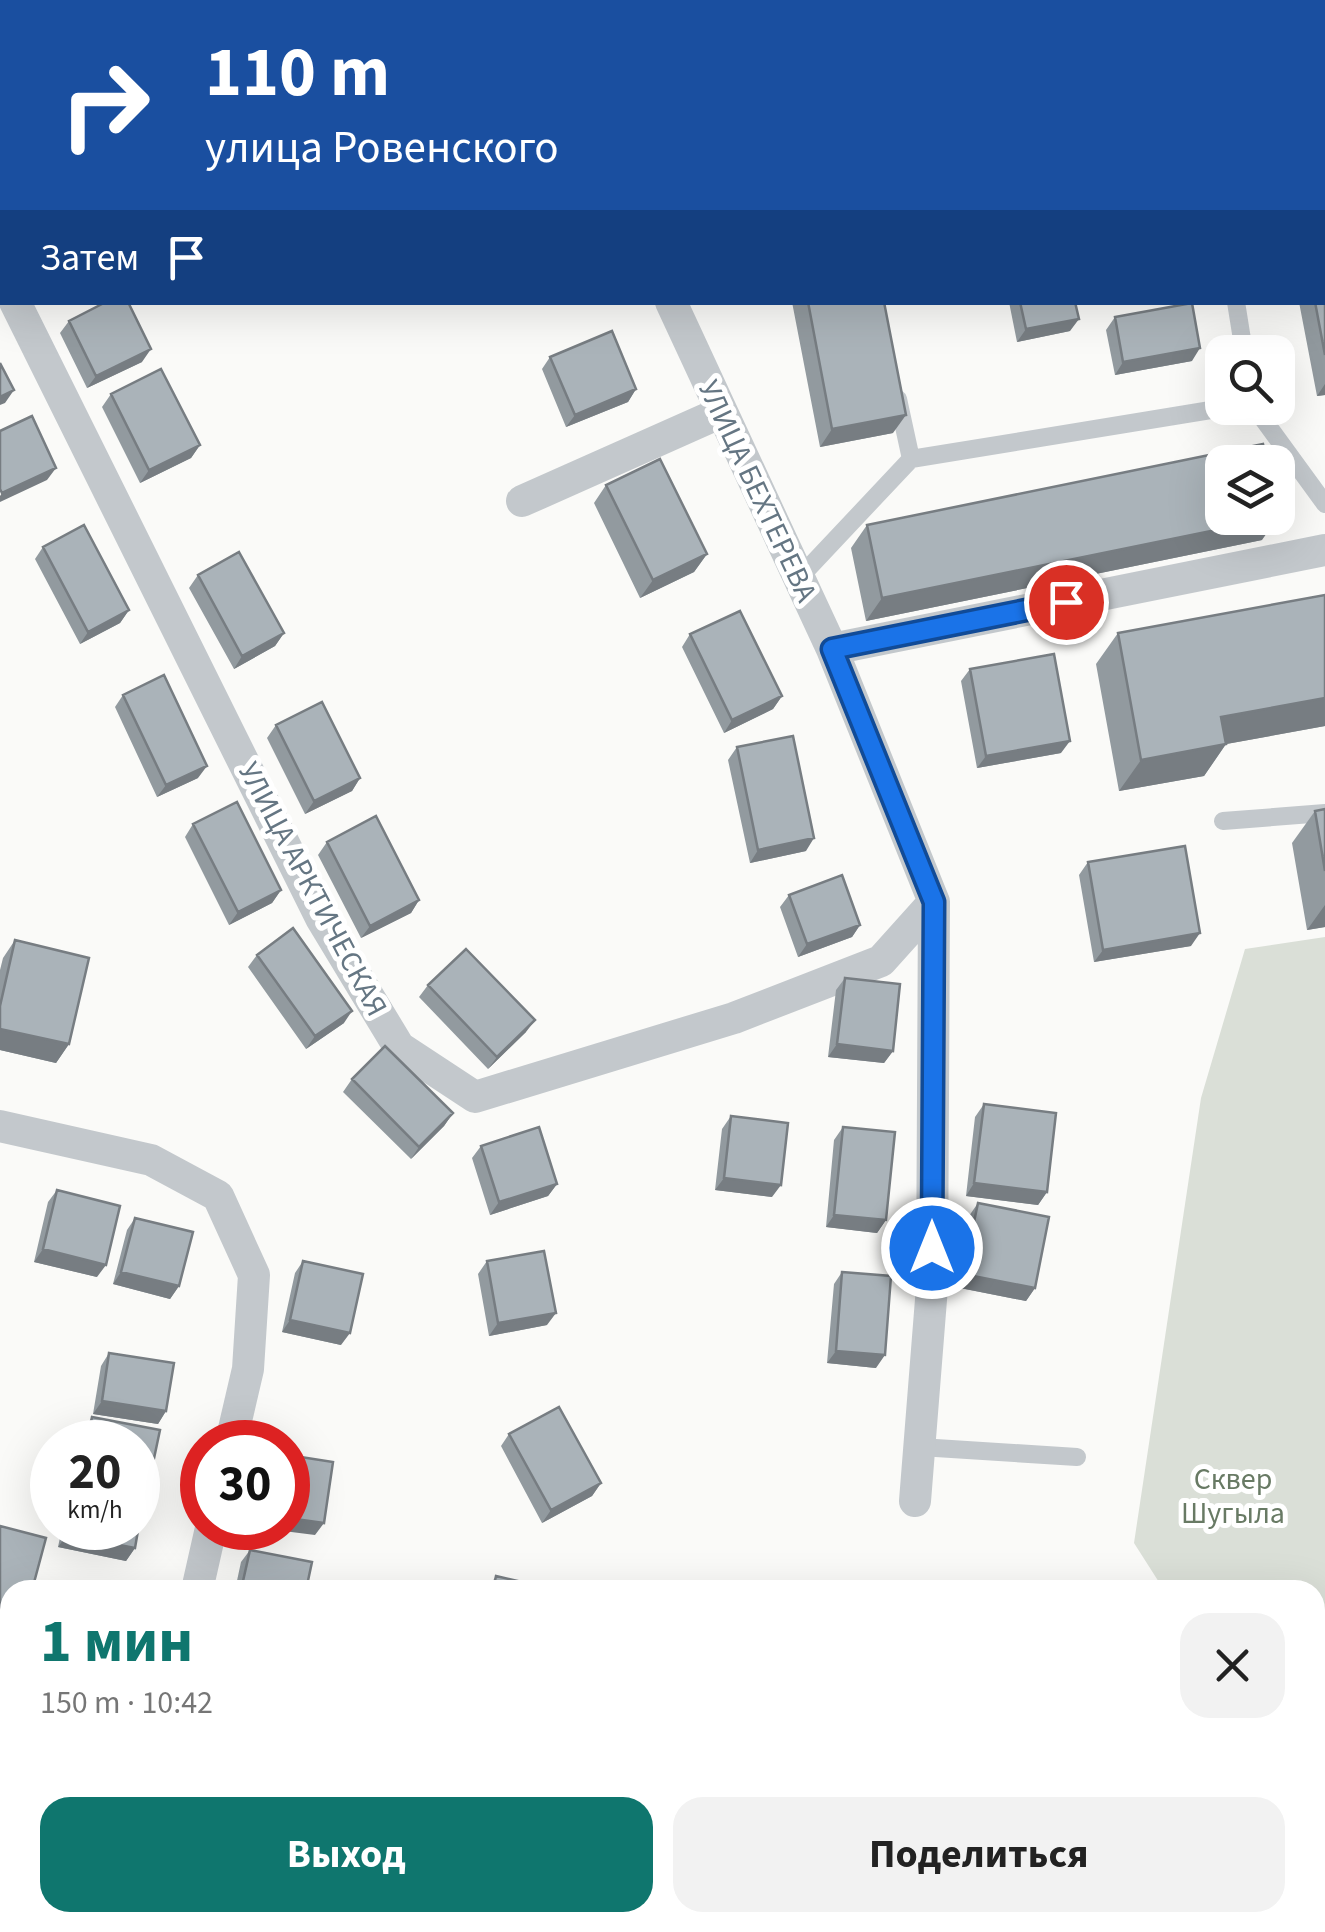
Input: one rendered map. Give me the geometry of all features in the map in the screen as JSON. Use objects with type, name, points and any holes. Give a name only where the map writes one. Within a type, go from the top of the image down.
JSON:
[{"type":"street","name":"УЛИЦА АРКТИЧЕСКАЯ","points":[[16,305],[322,918],[400,1047],[476,1097],[734,1018],[881,961],[934,902]]},
{"type":"street","name":"УЛИЦА БЕХТЕРЕВА","points":[[673,305],[832,649],[934,902],[932,1287],[915,1501]]},
{"type":"street","points":[[522,501],[722,412]]},
{"type":"street","points":[[832,649],[1325,550]]},
{"type":"street","points":[[0,1126],[151,1160],[218,1196],[254,1276],[248,1369],[236,1420]]},
{"type":"street","points":[[198,1580],[206,1550]]},
{"type":"lane","points":[[1236,305],[1241,335]]},
{"type":"lane","points":[[894,380],[910,458]]},
{"type":"lane","points":[[799,578],[910,458],[1205,411]]},
{"type":"lane","points":[[1267,425],[1325,504]]},
{"type":"lane","points":[[1223,821],[1325,813]]},
{"type":"lane","points":[[920,1447],[1076,1457]]},
{"type":"green space","name":"Сквер Шугыла","points":[[1325,937],[1325,1580],[1158,1580],[1134,1543],[1201,1098],[1245,949]]},
{"type":"building","points":[[100,305],[129,305],[151,349],[96,376],[69,321]]},
{"type":"building","points":[[809,305],[885,305],[906,415],[832,429]]},
{"type":"building","points":[[1021,305],[1076,305],[1079,319],[1026,329]]},
{"type":"building","points":[[1192,305],[1200,348],[1123,362],[1115,317]]},
{"type":"building","points":[[1316,305],[1325,305],[1325,355]]},
{"type":"building","points":[[612,331],[636,389],[575,415],[550,357]]},
{"type":"building","points":[[0,363],[14,390],[0,397]]},
{"type":"building","points":[[161,369],[200,445],[149,470],[111,394]]},
{"type":"building","points":[[32,416],[56,468],[2,493],[0,431]]},
{"type":"building","points":[[1205,456],[1205,532],[882,598],[867,525]]},
{"type":"building","points":[[660,459],[707,554],[653,580],[606,485]]},
{"type":"building","points":[[84,525],[129,610],[88,632],[43,547]]},
{"type":"building","points":[[239,552],[284,633],[242,656],[198,575]]},
{"type":"building","points":[[1325,595],[1325,698],[1221,717],[1226,744],[1141,760],[1118,633]]},
{"type":"building","points":[[740,611],[782,696],[732,720],[690,634]]},
{"type":"building","points":[[1054,654],[1070,741],[986,756],[970,669]]},
{"type":"building","points":[[164,675],[207,766],[166,785],[123,695]]},
{"type":"building","points":[[322,702],[360,778],[314,801],[276,725]]},
{"type":"building","points":[[793,736],[814,838],[758,850],[737,747]]},
{"type":"building","points":[[237,802],[281,890],[238,912],[193,824]]},
{"type":"building","points":[[1325,809],[1325,871],[1315,811]]},
{"type":"building","points":[[376,816],[419,900],[370,926],[327,842]]},
{"type":"building","points":[[1185,846],[1200,933],[1103,950],[1088,862]]},
{"type":"building","points":[[842,875],[860,925],[807,944],[789,895]]},
{"type":"building","points":[[293,928],[352,1011],[315,1036],[257,955]]},
{"type":"building","points":[[15,940],[89,958],[69,1044],[0,1029],[0,1006]]},
{"type":"building","points":[[466,949],[535,1020],[497,1057],[428,985]]},
{"type":"building","points":[[845,978],[900,984],[893,1051],[837,1044]]},
{"type":"building","points":[[385,1046],[453,1113],[419,1147],[352,1079]]},
{"type":"building","points":[[984,1104],[1056,1113],[1047,1192],[974,1183]]},
{"type":"building","points":[[731,1116],[788,1123],[781,1185],[724,1178]]},
{"type":"building","points":[[539,1127],[557,1184],[499,1202],[481,1146]]},
{"type":"building","points":[[843,1127],[895,1132],[886,1220],[834,1215]]},
{"type":"building","points":[[57,1190],[120,1206],[106,1265],[43,1249]]},
{"type":"building","points":[[978,1203],[1049,1217],[1035,1288],[963,1274]]},
{"type":"building","points":[[135,1218],[193,1232],[179,1286],[121,1272]]},
{"type":"building","points":[[544,1251],[556,1313],[498,1323],[487,1261]]},
{"type":"building","points":[[303,1261],[363,1274],[350,1333],[290,1320]]},
{"type":"building","points":[[842,1272],[891,1276],[885,1355],[836,1351]]},
{"type":"building","points":[[109,1353],[174,1363],[166,1411],[102,1401]]},
{"type":"building","points":[[559,1407],[601,1483],[551,1510],[509,1434]]},
{"type":"building","points":[[310,1458],[333,1462],[324,1523],[310,1521]]},
{"type":"building","points":[[0,1526],[30,1534],[30,1550],[43,1550],[35,1580],[0,1580]]},
{"type":"building","points":[[250,1550],[312,1562],[308,1580],[243,1580]]},
{"type":"route","points":[[932,1248],[934,902],[832,649],[1066,602]]}]
